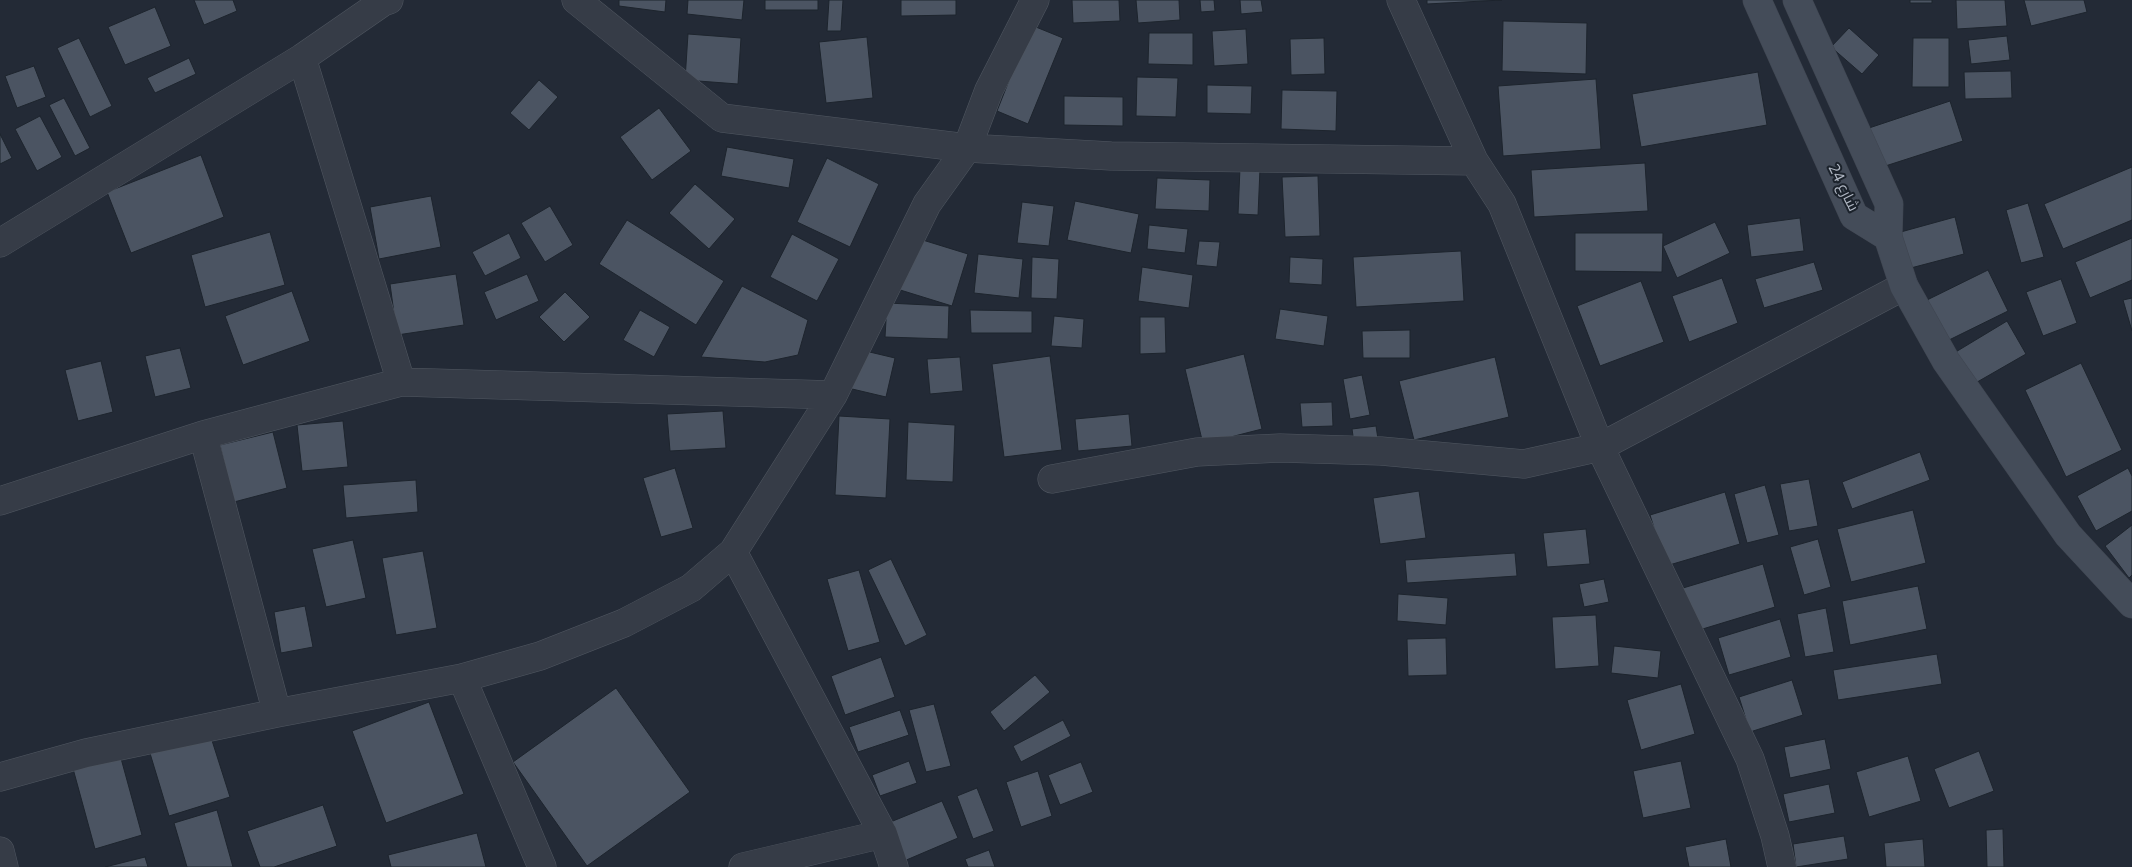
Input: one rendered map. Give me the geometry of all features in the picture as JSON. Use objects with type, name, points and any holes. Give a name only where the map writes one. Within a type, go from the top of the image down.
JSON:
[{"type":"street","points":[[0,243],[302,58],[389,0]]},
{"type":"street","points":[[576,0],[722,118],[967,148],[1111,156],[1474,161]]},
{"type":"street","points":[[0,777],[86,753],[277,713],[462,678],[540,656],[624,623],[691,588],[733,552],[833,395],[927,204],[967,148],[989,90],[1035,0]]},
{"type":"street","points":[[1401,0],[1474,161],[1502,204],[1600,448],[1750,759],[1775,836],[1782,867]]},
{"type":"street","name":"شارع 24","points":[[1757,0],[1854,216],[1888,238]]},
{"type":"street","points":[[1797,0],[1889,204],[1888,238],[1904,286],[1946,361],[2068,535],[2132,604]]},
{"type":"street","points":[[302,58],[401,382]]},
{"type":"street","points":[[1052,479],[1197,452],[1280,448],[1381,451],[1524,464],[1600,448],[1904,286]]},
{"type":"street","points":[[0,500],[203,435],[401,382],[833,395]]},
{"type":"street","points":[[203,435],[277,713]]},
{"type":"street","points":[[733,552],[883,834],[894,867]]},
{"type":"street","points":[[462,678],[542,867]]},
{"type":"street","points":[[743,867],[883,834]]},
{"type":"street","points":[[0,851],[4,867]]},
{"type":"building","points":[[194,0],[233,0],[237,11],[204,25]]},
{"type":"building","points":[[619,0],[666,0],[665,12],[619,6]]},
{"type":"building","points":[[688,0],[744,0],[742,20],[687,14]]},
{"type":"building","points":[[765,0],[818,0],[818,10],[765,10]]},
{"type":"building","points":[[829,0],[843,0],[841,31],[827,31]]},
{"type":"building","points":[[901,0],[956,0],[956,15],[901,16]]},
{"type":"building","points":[[1072,0],[1119,0],[1120,21],[1073,23]]},
{"type":"building","points":[[1136,0],[1179,0],[1180,20],[1138,23]]},
{"type":"building","points":[[1200,0],[1214,0],[1215,11],[1201,12]]},
{"type":"building","points":[[1240,0],[1261,0],[1263,12],[1241,14]]},
{"type":"building","points":[[1427,0],[1502,0],[1427,4]]},
{"type":"building","points":[[1910,0],[1932,0],[1932,3],[1910,3]]},
{"type":"building","points":[[1956,0],[2005,0],[2007,26],[1957,29]]},
{"type":"building","points":[[2024,0],[2084,0],[2087,12],[2031,26]]},
{"type":"building","points":[[155,7],[171,46],[125,65],[108,27]]},
{"type":"building","points":[[1503,21],[1587,23],[1586,74],[1502,71]]},
{"type":"building","points":[[1031,25],[1063,38],[1028,124],[997,111]]},
{"type":"building","points":[[1849,28],[1879,55],[1862,74],[1831,47]]},
{"type":"building","points":[[1246,29],[1248,64],[1214,66],[1212,31]]},
{"type":"building","points":[[1149,33],[1193,33],[1193,65],[1148,64]]},
{"type":"building","points":[[688,34],[741,38],[738,84],[685,80]]},
{"type":"building","points":[[2007,36],[2010,60],[1971,64],[1968,40]]},
{"type":"building","points":[[867,37],[873,98],[826,103],[819,42]]},
{"type":"building","points":[[79,38],[112,106],[90,117],[57,48]]},
{"type":"building","points":[[1324,38],[1325,74],[1291,75],[1290,39]]},
{"type":"building","points":[[1913,38],[1949,38],[1949,87],[1912,87]]},
{"type":"building","points":[[189,58],[196,74],[155,93],[147,78]]},
{"type":"building","points":[[34,66],[46,97],[17,108],[5,76]]},
{"type":"building","points":[[2011,71],[2012,98],[1965,99],[1964,72]]},
{"type":"building","points":[[1758,72],[1767,125],[1641,147],[1632,94]]},
{"type":"building","points":[[1137,77],[1178,78],[1176,117],[1136,116]]},
{"type":"building","points":[[1596,79],[1601,149],[1503,156],[1498,86]]},
{"type":"building","points":[[539,80],[558,97],[529,130],[510,113]]},
{"type":"building","points":[[1207,85],[1252,86],[1251,114],[1207,113]]},
{"type":"building","points":[[1282,90],[1337,91],[1336,131],[1281,129]]},
{"type":"building","points":[[1064,96],[1123,97],[1123,126],[1064,125]]},
{"type":"building","points":[[64,98],[90,148],[75,156],[49,105]]},
{"type":"building","points":[[1950,101],[1963,141],[1876,169],[1863,130]]},
{"type":"building","points":[[659,108],[691,151],[652,180],[620,137]]},
{"type":"building","points":[[40,116],[62,157],[37,171],[15,129]]},
{"type":"building","points":[[0,134],[12,158],[0,164]]},
{"type":"building","points":[[727,147],[794,159],[789,188],[721,176]]},
{"type":"building","points":[[201,155],[224,217],[131,253],[107,192]]},
{"type":"building","points":[[827,158],[879,184],[850,247],[797,222]]},
{"type":"building","points":[[1645,163],[1648,211],[1534,217],[1531,170]]},
{"type":"building","points":[[2132,167],[2132,220],[2063,249],[2044,204]]},
{"type":"building","points":[[1240,168],[1260,169],[1258,215],[1238,214]]},
{"type":"building","points":[[1318,176],[1320,236],[1285,237],[1282,177]]},
{"type":"building","points":[[1157,178],[1210,180],[1209,211],[1155,209]]},
{"type":"building","points":[[695,184],[735,219],[709,249],[669,213]]},
{"type":"building","points":[[431,196],[441,247],[379,259],[370,207]]},
{"type":"building","points":[[1075,201],[1139,214],[1131,253],[1067,240]]},
{"type":"building","points":[[1022,202],[1054,206],[1049,246],[1017,243]]},
{"type":"building","points":[[2028,203],[2044,257],[2021,263],[2006,210]]},
{"type":"building","points":[[550,206],[573,245],[545,262],[521,223]]},
{"type":"building","points":[[1955,217],[1964,254],[1907,269],[1897,233]]},
{"type":"building","points":[[1800,218],[1804,251],[1751,257],[1747,225]]},
{"type":"building","points":[[627,220],[724,281],[696,325],[599,264]]},
{"type":"building","points":[[1715,222],[1730,253],[1677,278],[1663,246]]},
{"type":"building","points":[[1149,225],[1188,229],[1185,253],[1147,249]]},
{"type":"building","points":[[270,232],[285,285],[205,307],[191,255]]},
{"type":"building","points":[[509,233],[521,258],[485,276],[472,252]]},
{"type":"building","points":[[1575,233],[1663,233],[1662,272],[1575,271]]},
{"type":"building","points":[[792,234],[839,259],[817,301],[770,277]]},
{"type":"building","points":[[913,237],[968,254],[952,306],[897,289]]},
{"type":"building","points":[[2132,238],[2132,280],[2090,298],[2075,262]]},
{"type":"building","points":[[1199,241],[1220,242],[1217,267],[1196,265]]},
{"type":"building","points":[[1461,251],[1464,301],[1356,307],[1353,257]]},
{"type":"building","points":[[978,254],[1023,259],[1019,298],[974,293]]},
{"type":"building","points":[[1032,257],[1059,259],[1057,299],[1031,298]]},
{"type":"building","points":[[1290,257],[1323,259],[1322,285],[1289,283]]},
{"type":"building","points":[[1814,262],[1823,290],[1764,308],[1755,279]]},
{"type":"building","points":[[1142,267],[1193,275],[1189,308],[1138,301]]},
{"type":"building","points":[[1988,270],[2008,311],[1947,341],[1927,300]]},
{"type":"building","points":[[456,274],[464,325],[397,335],[390,284]]},
{"type":"building","points":[[527,274],[539,301],[496,320],[484,292]]},
{"type":"building","points":[[1722,278],[1738,323],[1689,342],[1672,296]]},
{"type":"building","points":[[2061,279],[2077,323],[2043,336],[2026,292]]},
{"type":"building","points":[[1641,281],[1664,342],[1600,366],[1577,306]]},
{"type":"building","points":[[742,286],[808,320],[798,355],[765,362],[701,357]]},
{"type":"building","points":[[292,291],[310,341],[243,365],[225,316]]},
{"type":"building","points":[[565,292],[590,317],[564,342],[539,317]]},
{"type":"building","points":[[2132,298],[2132,331],[2123,300]]},
{"type":"building","points":[[887,303],[949,306],[948,339],[885,337]]},
{"type":"building","points":[[1280,309],[1328,316],[1324,346],[1275,339]]},
{"type":"building","points":[[640,310],[670,327],[654,357],[623,340]]},
{"type":"building","points":[[970,310],[1032,311],[1032,333],[971,333]]},
{"type":"building","points":[[1054,316],[1084,319],[1082,348],[1051,346]]},
{"type":"building","points":[[1140,317],[1165,317],[1166,353],[1140,354]]},
{"type":"building","points":[[2007,321],[2026,354],[1972,385],[1954,353]]},
{"type":"building","points":[[1410,330],[1410,358],[1363,358],[1362,331]]},
{"type":"building","points":[[180,348],[191,388],[155,397],[145,356]]},
{"type":"building","points":[[857,349],[895,358],[886,397],[848,388]]},
{"type":"building","points":[[1244,354],[1262,429],[1203,444],[1185,369]]},
{"type":"building","points":[[1050,356],[1062,450],[1004,457],[992,364]]},
{"type":"building","points":[[960,357],[963,391],[930,394],[927,359]]},
{"type":"building","points":[[1495,357],[1509,417],[1414,440],[1399,381]]},
{"type":"building","points":[[101,361],[113,412],[78,421],[65,370]]},
{"type":"building","points":[[2081,363],[2122,450],[2066,477],[2025,390]]},
{"type":"building","points":[[1362,375],[1370,415],[1350,419],[1343,379]]},
{"type":"building","points":[[1332,402],[1333,426],[1302,427],[1300,403]]},
{"type":"building","points":[[723,411],[726,448],[670,451],[667,414]]},
{"type":"building","points":[[1129,414],[1132,446],[1078,451],[1075,419]]},
{"type":"building","points":[[839,416],[890,419],[886,498],[835,495]]},
{"type":"building","points":[[343,421],[348,467],[302,471],[297,425]]},
{"type":"building","points":[[908,422],[955,425],[953,482],[906,480]]},
{"type":"building","points":[[1376,426],[1378,439],[1354,443],[1352,429]]},
{"type":"building","points":[[273,432],[287,488],[234,502],[220,445]]},
{"type":"building","points":[[1920,452],[1930,480],[1852,509],[1842,482]]},
{"type":"building","points":[[675,468],[693,528],[661,537],[643,478]]},
{"type":"building","points":[[2128,468],[2132,476],[2132,511],[2096,531],[2077,496]]},
{"type":"building","points":[[1809,479],[1818,526],[1789,531],[1780,484]]},
{"type":"building","points":[[416,480],[418,512],[346,518],[343,485]]},
{"type":"building","points":[[1765,485],[1779,535],[1747,543],[1734,494]]},
{"type":"building","points":[[1419,491],[1426,538],[1380,544],[1373,498]]},
{"type":"building","points":[[1725,492],[1740,544],[1666,566],[1650,515]]},
{"type":"building","points":[[1913,510],[1926,563],[1851,582],[1837,529]]},
{"type":"building","points":[[2132,525],[2132,575],[2129,578],[2105,546]]},
{"type":"building","points":[[1586,529],[1590,564],[1547,567],[1543,533]]},
{"type":"building","points":[[1818,539],[1831,587],[1804,595],[1790,547]]},
{"type":"building","points":[[353,540],[366,598],[326,607],[312,549]]},
{"type":"building","points":[[423,551],[437,628],[396,635],[382,558]]},
{"type":"building","points":[[1515,553],[1517,576],[1407,583],[1405,560]]},
{"type":"building","points":[[891,559],[927,635],[905,646],[868,570]]},
{"type":"building","points":[[1763,564],[1775,607],[1696,631],[1683,588]]},
{"type":"building","points":[[859,570],[880,642],[848,651],[827,579]]},
{"type":"building","points":[[1604,579],[1609,602],[1584,607],[1579,584]]},
{"type":"building","points":[[1918,586],[1927,629],[1850,645],[1842,601]]},
{"type":"building","points":[[1398,594],[1448,598],[1446,625],[1397,621]]},
{"type":"building","points":[[305,606],[313,647],[281,653],[274,612]]},
{"type":"building","points":[[1826,608],[1834,652],[1805,657],[1797,614]]},
{"type":"building","points":[[1596,615],[1599,666],[1555,669],[1552,617]]},
{"type":"building","points":[[1780,619],[1791,657],[1729,675],[1718,638]]},
{"type":"building","points":[[1446,638],[1447,675],[1408,676],[1407,639]]},
{"type":"building","points":[[1614,646],[1661,651],[1658,678],[1611,673]]},
{"type":"building","points":[[1937,654],[1942,684],[1838,700],[1833,670]]},
{"type":"building","points":[[881,657],[895,697],[845,715],[831,676]]},
{"type":"building","points":[[1035,675],[1050,692],[1004,731],[990,712]]},
{"type":"building","points":[[1792,680],[1803,715],[1750,732],[1739,697]]},
{"type":"building","points":[[1681,684],[1695,734],[1641,750],[1627,700]]},
{"type":"building","points":[[616,688],[690,792],[587,866],[513,762]]},
{"type":"building","points":[[429,702],[464,794],[386,823],[352,731]]},
{"type":"building","points":[[934,704],[951,766],[926,772],[909,710]]},
{"type":"building","points":[[900,710],[909,735],[858,752],[849,727]]},
{"type":"building","points":[[1063,720],[1071,736],[1021,762],[1013,746]]},
{"type":"building","points":[[209,731],[230,797],[169,816],[149,750]]},
{"type":"building","points":[[1825,739],[1831,769],[1790,778],[1784,747]]},
{"type":"building","points":[[119,751],[142,835],[95,849],[72,765]]},
{"type":"building","points":[[1979,751],[1994,791],[1949,808],[1934,769]]},
{"type":"building","points":[[1908,756],[1921,801],[1869,817],[1856,772]]},
{"type":"building","points":[[909,761],[917,783],[880,796],[872,775]]},
{"type":"building","points":[[1681,761],[1691,808],[1643,818],[1633,771]]},
{"type":"building","points":[[1081,762],[1093,792],[1060,805],[1048,775]]},
{"type":"building","points":[[1038,771],[1052,816],[1021,827],[1006,782]]},
{"type":"building","points":[[1829,784],[1835,813],[1789,822],[1783,794]]},
{"type":"building","points":[[977,788],[994,831],[973,839],[957,796]]},
{"type":"building","points":[[942,801],[958,838],[904,861],[888,823]]},
{"type":"building","points":[[323,805],[337,846],[274,867],[260,867],[247,831]]},
{"type":"building","points":[[217,810],[233,867],[187,867],[174,823]]},
{"type":"building","points":[[2003,829],[2004,867],[1987,867],[1986,830]]},
{"type":"building","points":[[477,833],[486,867],[391,867],[388,855]]},
{"type":"building","points":[[1844,836],[1848,859],[1796,867],[1793,844]]},
{"type":"building","points":[[1726,839],[1731,867],[1689,867],[1685,847]]},
{"type":"building","points":[[1923,839],[1925,867],[1886,867],[1884,843]]},
{"type":"building","points":[[989,850],[995,867],[968,867],[965,859]]},
{"type":"building","points":[[145,857],[148,867],[105,867]]}]
